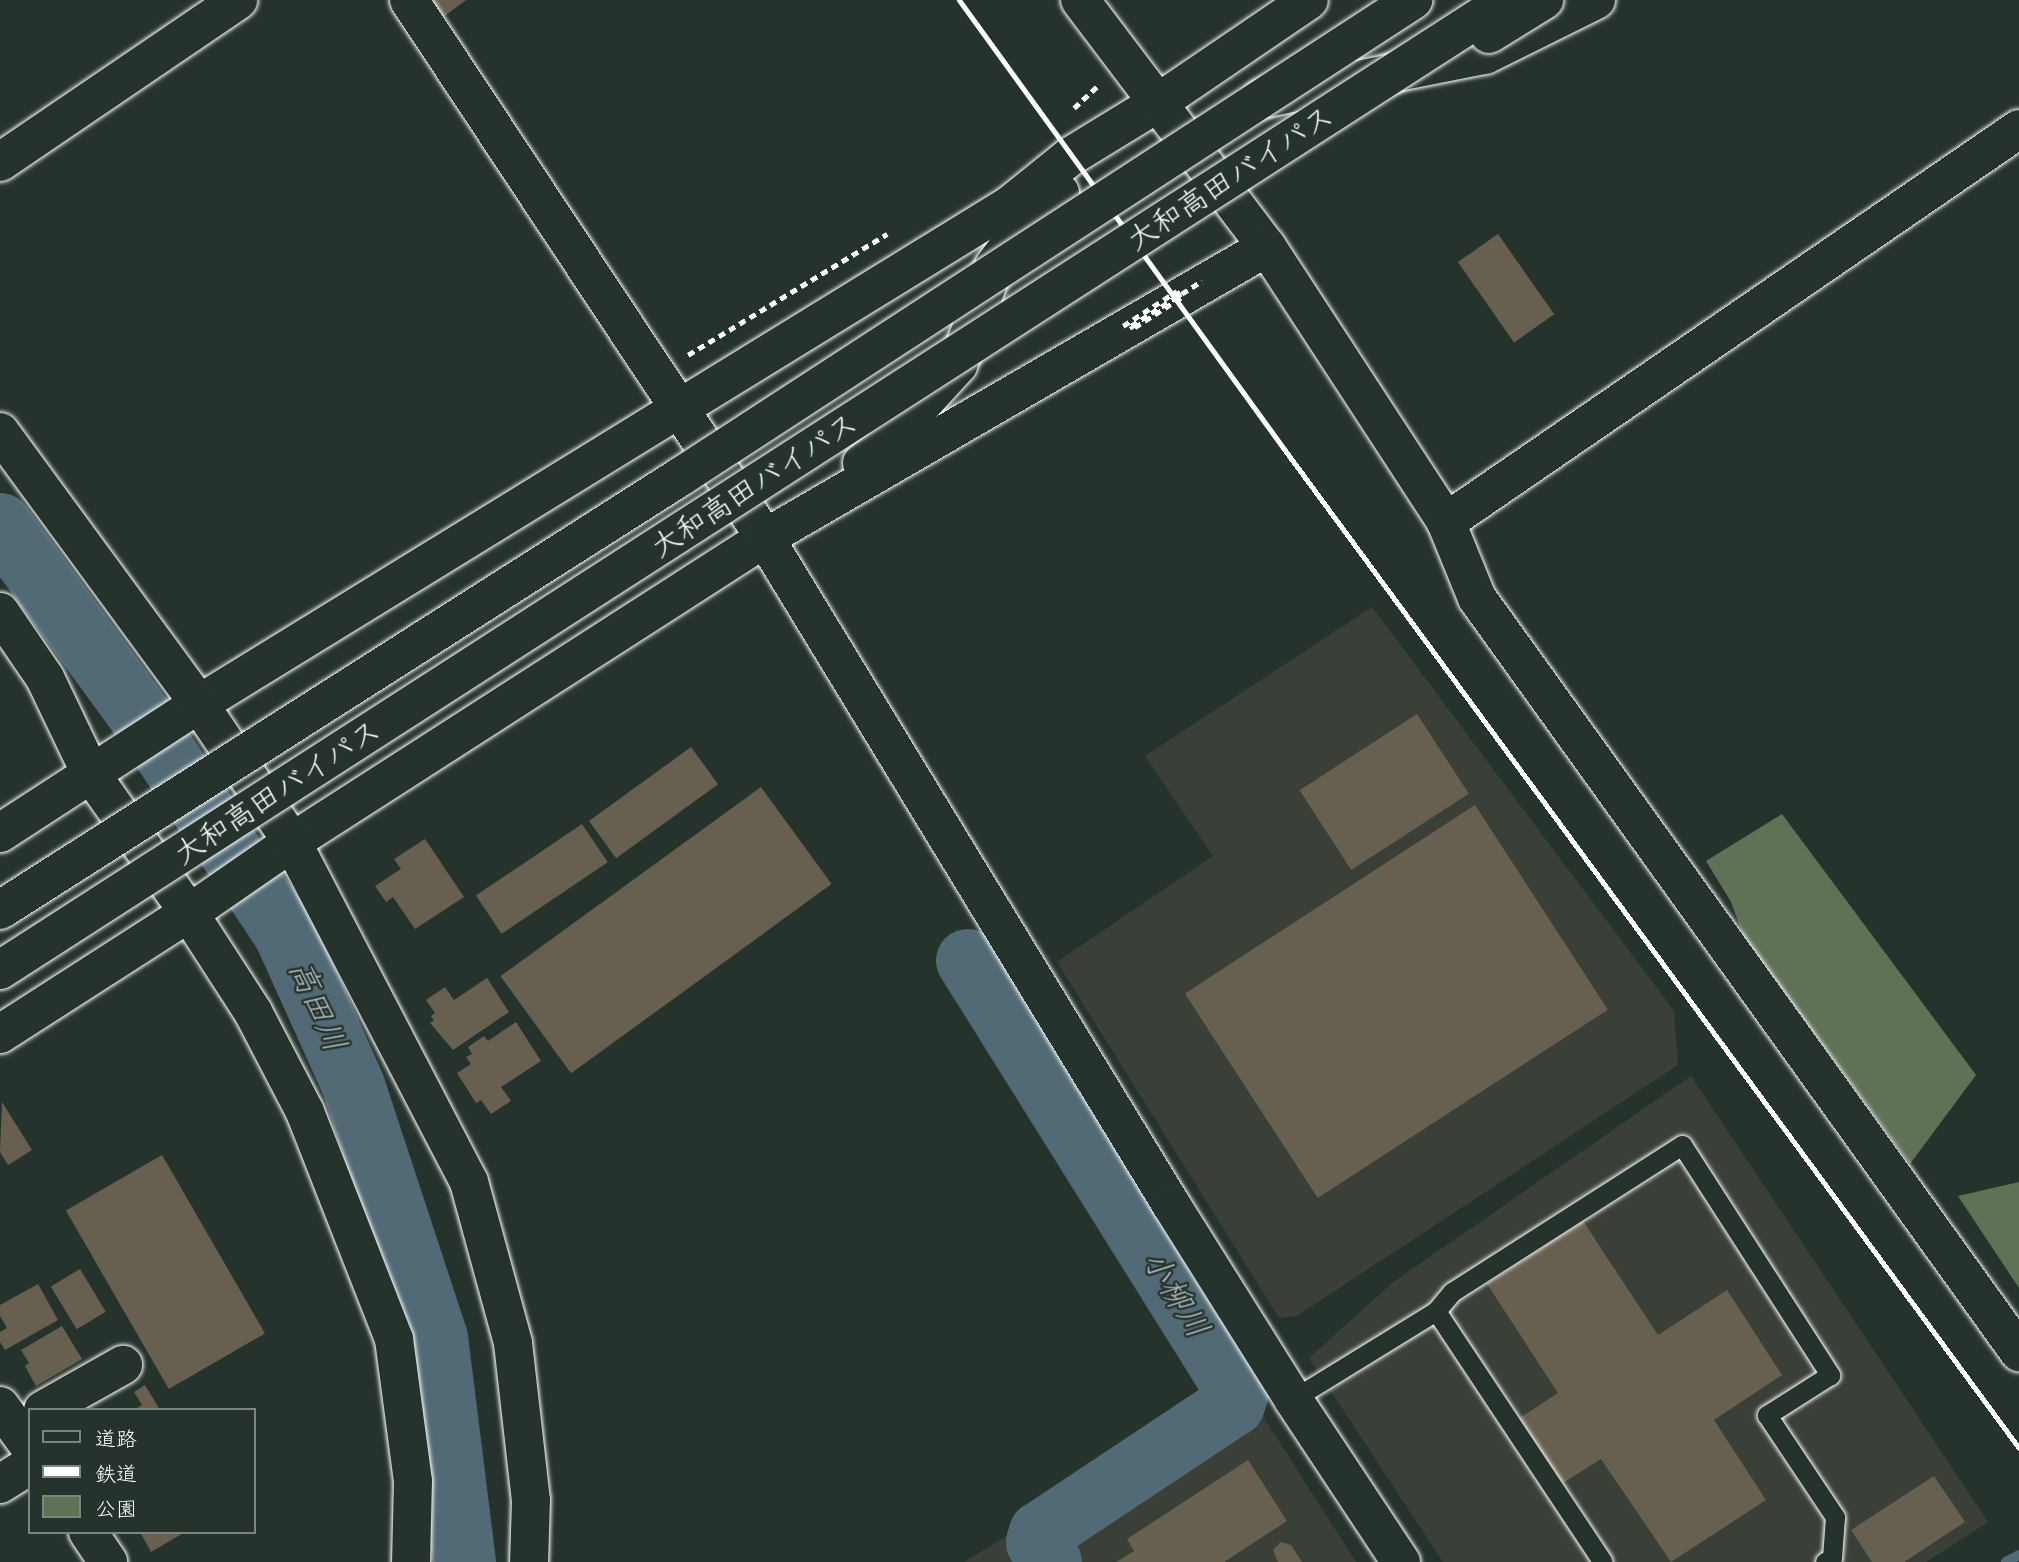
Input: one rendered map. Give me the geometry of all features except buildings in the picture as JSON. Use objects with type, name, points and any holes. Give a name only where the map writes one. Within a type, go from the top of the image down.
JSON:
[{"type":"main road","points":[[0,162],[238,0]]},
{"type":"main road","points":[[408,0],[681,407],[765,538],[1293,1399],[1401,1562]]},
{"type":"main road","points":[[1080,0],[1267,247],[1446,522],[1476,598],[2019,1352]]},
{"type":"main road","points":[[765,538],[883,448],[958,365],[994,265],[1024,226],[1067,187],[1309,0]]},
{"type":"main road","name":"大和高田バイパス","points":[[0,910],[680,477],[1413,0]]},
{"type":"main road","name":"大和高田バイパス","points":[[0,970],[1507,0]]},
{"type":"main road","points":[[1005,324],[1188,225],[1544,0]]},
{"type":"main road","points":[[0,833],[190,710],[1010,205],[1072,156],[1166,112],[1242,103],[1485,55],[1596,0]]},
{"type":"main road","points":[[1446,522],[2019,130]]},
{"type":"main road","points":[[0,1034],[765,538],[1267,247]]},
{"type":"main road","points":[[0,432],[285,847],[469,1182],[513,1343],[531,1500],[529,1562]]},
{"type":"main road","points":[[0,612],[45,678],[98,769],[196,908],[305,1112],[394,1339],[413,1481],[411,1562]]},
{"type":"main road","points":[[46,1408],[123,1365]]},
{"type":"main road","points":[[0,1484],[28,1466]]},
{"type":"main road","points":[[89,1534],[108,1562]]},
{"type":"lane","points":[[1293,1399],[1436,1311],[1452,1292],[1682,1145],[1830,1375],[1768,1416],[1835,1517],[1832,1558],[1825,1562]]},
{"type":"lane","points":[[1436,1311],[1603,1562]]},
{"type":"path","points":[[1071,110],[1128,60]]},
{"type":"path","points":[[658,374],[890,232]]},
{"type":"path","points":[[1123,326],[1177,291],[1181,298],[1133,329],[1131,326],[1178,296],[1190,289],[1202,281]]},
{"type":"shaded area","points":[[1372,607],[1674,1011],[1678,1065],[1297,1316],[1279,1318],[1057,962],[1213,856],[1145,756]]},
{"type":"shaded area","points":[[1691,1076],[1988,1522],[1926,1562],[1443,1562],[1309,1358],[1392,1283]]},
{"type":"shaded area","points":[[1259,1410],[1356,1562],[1075,1562],[1061,1541]]},
{"type":"shaded area","points":[[1013,1532],[1032,1562],[964,1562]]},
{"type":"green space","points":[[1782,814],[1976,1075],[1910,1164],[1743,935],[1731,902],[1706,861]]},
{"type":"green space","points":[[2019,1182],[2019,1288],[1958,1196]]},
{"type":"waterway","name":"高田川","points":[[0,524],[145,723],[284,932],[353,1085],[436,1337],[464,1562]]},
{"type":"waterway","name":"小柳川","points":[[967,960],[1237,1392],[1233,1404],[1040,1532],[1037,1542],[1050,1562]]},
{"type":"waterway","points":[[2006,1562],[2019,1555]]},
{"type":"railway","points":[[959,0],[1284,449],[2019,1448]]}]
